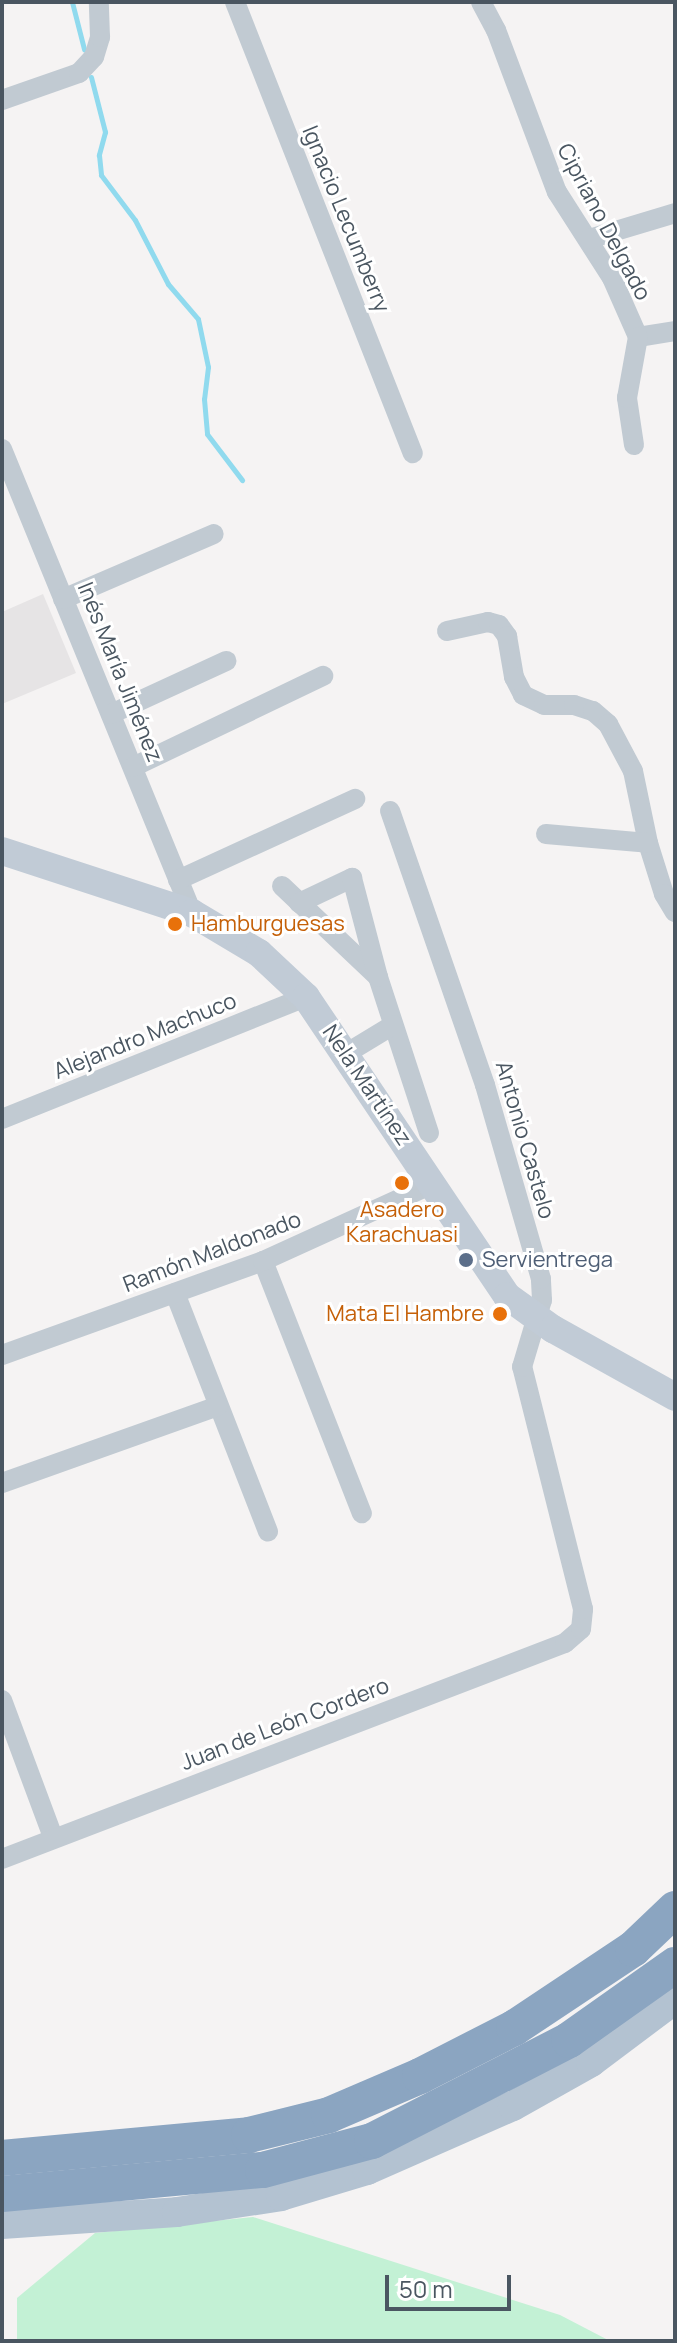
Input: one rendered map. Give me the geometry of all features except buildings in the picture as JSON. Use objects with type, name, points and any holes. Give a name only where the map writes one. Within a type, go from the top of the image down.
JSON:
[{"type":"highway","points":[[2,2158],[249,2135],[329,2115],[420,2076],[514,2028],[633,1949],[675,1909]]},
{"type":"highway","points":[[2,2194],[263,2170],[372,2141],[569,2040],[675,1965]]},
{"type":"main road","name":"Nela Martínez","points":[[3,852],[192,913],[259,953],[306,997],[347,1053],[507,1296],[536,1318],[675,1397]]},
{"type":"main road","points":[[2,2224],[177,2212],[281,2196],[367,2170],[513,2106],[591,2062],[675,1999]]},
{"type":"street","points":[[2,100],[79,73],[94,57],[100,37],[99,2]]},
{"type":"street","name":"Ignacio Lecumberry","points":[[235,2],[413,453]]},
{"type":"street","name":"Cipriano Delgado","points":[[481,2],[496,30],[557,192],[612,278],[638,337],[675,331]]},
{"type":"street","points":[[589,239],[675,213]]},
{"type":"street","points":[[634,445],[627,398],[638,337]]},
{"type":"street","name":"Inés María Jiménez","points":[[2,449],[192,913]]},
{"type":"street","points":[[63,599],[214,534]]},
{"type":"street","points":[[447,631],[488,622],[499,625],[507,636],[514,677],[523,695],[544,705],[574,705],[593,711],[608,724],[633,771],[648,843],[664,894],[675,912]]},
{"type":"street","points":[[111,714],[226,661]]},
{"type":"street","points":[[133,767],[323,676]]},
{"type":"street","points":[[178,880],[355,799]]},
{"type":"street","name":"Antonio Castelo","points":[[390,811],[485,1085],[541,1279],[542,1300],[522,1367],[583,1609],[581,1629]]},
{"type":"street","points":[[546,834],[648,843]]},
{"type":"street","points":[[299,903],[352,878],[378,977],[429,1133]]},
{"type":"street","points":[[282,886],[378,977]]},
{"type":"street","name":"Alejandro Machuco","points":[[2,1119],[306,997]]},
{"type":"street","points":[[347,1053],[393,1025]]},
{"type":"street","name":"Ramón Maldonado","points":[[2,1355],[263,1261],[434,1183]]},
{"type":"street","points":[[263,1261],[362,1513]]},
{"type":"street","points":[[175,1293],[268,1531]]},
{"type":"street","points":[[2,1483],[218,1406]]},
{"type":"street","name":"Juan de León Cordero","points":[[2,1859],[565,1643],[581,1629]]},
{"type":"street","points":[[2,1700],[53,1837]]},
{"type":"shaded area","points":[[43,594],[76,673],[2,704],[2,612]]},
{"type":"green space","points":[[253,2217],[560,2315],[610,2341],[17,2341],[17,2298],[95,2233]]},
{"type":"waterway","points":[[72,2],[84,49]]},
{"type":"waterway","points":[[91,77],[105,132],[99,155],[101,175],[135,220],[168,284],[198,319],[208,367],[204,399],[207,434],[242,480]]},
{"type":"place","name":"Hamburguesas","points":[[175,924]]},
{"type":"place","name":"Asadero Karachuasi","points":[[402,1183]]},
{"type":"place","name":"Servientrega","points":[[466,1260]]},
{"type":"place","name":"Mata El Hambre","points":[[500,1314]]}]
